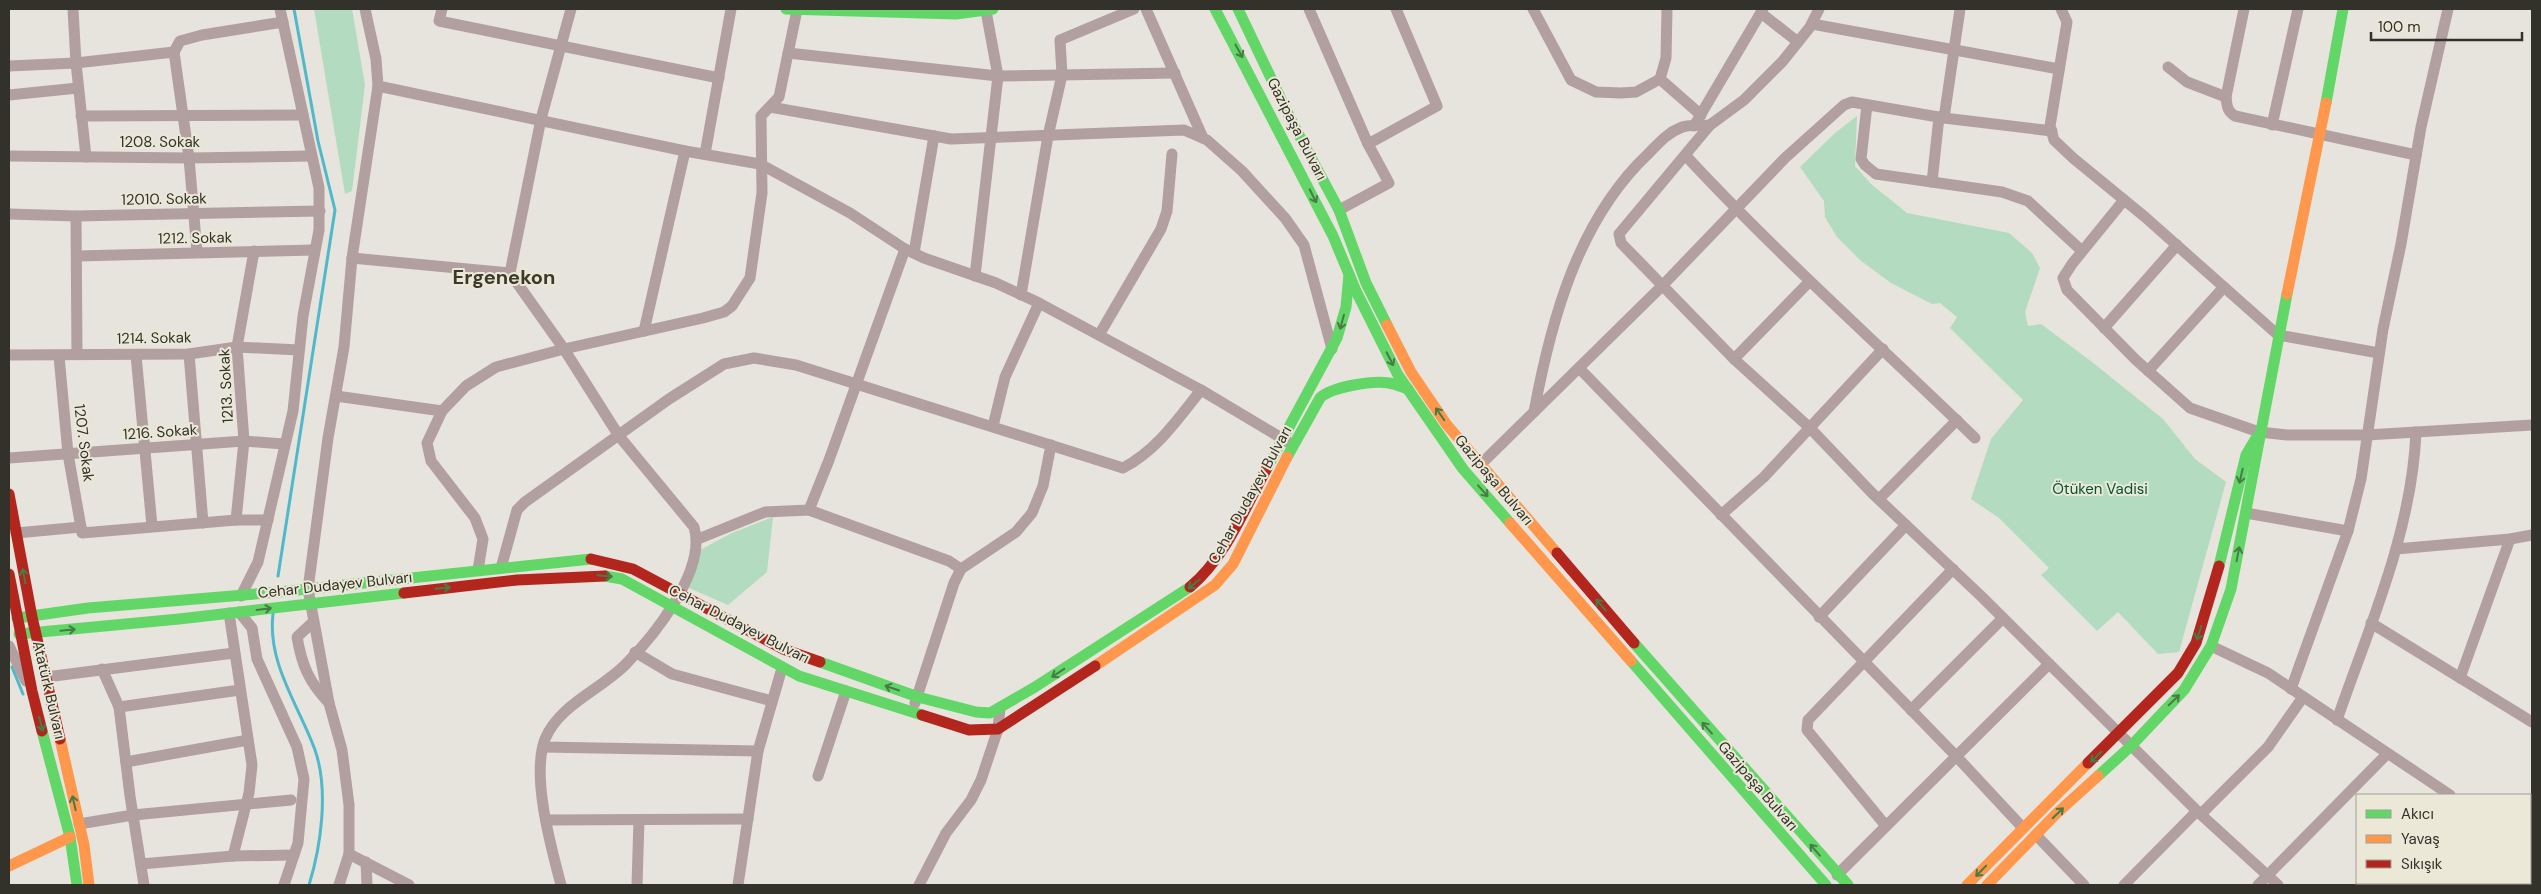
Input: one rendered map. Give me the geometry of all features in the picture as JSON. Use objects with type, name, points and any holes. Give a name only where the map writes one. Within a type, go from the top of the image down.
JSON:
[{"type":"street","points":[[73,9],[78,88],[86,157]]},
{"type":"street","points":[[241,596],[258,562],[293,410],[299,350],[320,210],[319,188],[280,9]]},
{"type":"street","points":[[339,885],[349,854],[349,805],[342,750],[329,703],[312,623],[308,589],[350,303],[352,258],[378,86],[376,60],[365,9]]},
{"type":"street","points":[[442,9],[439,21],[719,78]]},
{"type":"street","points":[[561,885],[546,820],[539,773],[545,740],[556,719],[625,665],[674,607],[678,592],[689,573],[698,539],[694,527],[619,436],[564,349],[510,274],[541,119],[571,9]]},
{"type":"street","points":[[706,154],[731,9]]},
{"type":"street","points":[[478,570],[482,539],[476,518],[432,461],[427,443],[442,411],[466,386],[496,367],[564,349],[724,312],[739,298],[750,278],[762,193],[760,164],[761,116],[779,97],[788,53],[791,9],[956,14],[990,10],[998,76],[975,276]]},
{"type":"street","points":[[1021,294],[1048,136],[1062,75],[1060,40],[1134,9]]},
{"type":"street","points":[[1146,9],[1203,138]]},
{"type":"street","name":"Gazipaşa Bulvarı","points":[[1215,9],[1284,137],[1398,375],[1463,469],[1826,885]]},
{"type":"street","name":"Gazipaşa Bulvarı","points":[[1238,9],[1292,122],[1339,210],[1366,283],[1411,372],[1447,424],[1480,465],[1837,875],[1848,885]]},
{"type":"street","points":[[1308,9],[1368,144],[1388,183],[1339,210]]},
{"type":"street","points":[[1368,144],[1437,106],[1396,9]]},
{"type":"street","points":[[1533,9],[1571,80],[1596,92],[1621,93],[1636,92],[1660,79],[1666,58],[1667,9]]},
{"type":"street","points":[[1819,9],[1812,24],[1798,42],[1744,100],[1710,125],[1619,234],[1621,243],[1734,358],[1810,428],[1879,499],[2003,618],[2118,734],[2199,812],[2263,881],[2278,885]]},
{"type":"street","points":[[1932,182],[1952,49],[1960,9]]},
{"type":"street","points":[[2061,9],[2067,22],[2050,126],[2054,140],[2278,335],[2379,354]]},
{"type":"street","points":[[2244,9],[2226,97],[2227,109],[2235,116],[2416,156]]},
{"type":"street","points":[[2272,125],[2298,9]]},
{"type":"street","points":[[1987,885],[2036,835],[2131,746],[2184,690],[2211,646],[2232,589],[2257,460],[2259,432],[2320,135],[2343,9]]},
{"type":"street","points":[[2291,689],[2348,531],[2361,479],[2379,354],[2402,244],[2416,156],[2448,9]]},
{"type":"street","points":[[1694,126],[1762,11],[1798,42]]},
{"type":"street","points":[[197,252],[189,158],[174,52],[180,41],[202,35],[283,22]]},
{"type":"street","points":[[1812,24],[2059,69]]},
{"type":"street","points":[[9,66],[76,63],[174,52]]},
{"type":"street","points":[[788,53],[998,76],[1175,73]]},
{"type":"street","points":[[2168,68],[2187,82],[2226,97]]},
{"type":"street","points":[[1660,79],[1701,115]]},
{"type":"street","points":[[378,86],[685,151],[760,164],[850,213],[910,251],[1021,294],[1039,303],[1201,390],[1293,445]]},
{"type":"street","points":[[9,95],[78,88]]},
{"type":"street","points":[[1480,465],[1662,286],[1785,158],[1844,105],[1852,102],[1941,118],[2052,131]]},
{"type":"street","points":[[1867,105],[1861,159],[1876,174],[2002,192],[2028,201],[2082,251]]},
{"type":"street","points":[[770,107],[951,139],[1184,130],[1203,138],[1242,171],[1285,218],[1304,245],[1332,349]]},
{"type":"street","points":[[81,116],[303,115]]},
{"type":"street","points":[[1534,412],[1544,360],[1565,288],[1591,228],[1632,169],[1668,134],[1682,126],[1710,125]]},
{"type":"street","points":[[809,510],[910,251],[934,136]]},
{"type":"street","points":[[644,331],[685,151]]},
{"type":"street","points":[[1099,335],[1162,229],[1167,211],[1172,154]]},
{"type":"street","name":"1208. Sokak","points":[[9,156],[189,158],[311,156]]},
{"type":"street","points":[[1686,156],[1809,282],[1883,349],[1975,438]]},
{"type":"street","points":[[2124,200],[2082,251],[2063,278],[2067,290],[2104,328],[2148,371],[2190,408],[2259,432],[2287,435],[2367,435],[2532,425]]},
{"type":"street","name":"12010. Sokak","points":[[9,214],[76,216],[320,210]]},
{"type":"street","points":[[76,216],[78,256],[77,354]]},
{"type":"street","points":[[2104,328],[2176,245]]},
{"type":"street","name":"1212. Sokak","points":[[78,256],[314,250]]},
{"type":"street","name":"1213. Sokak","points":[[236,520],[244,441],[237,348],[254,251]]},
{"type":"street","points":[[352,258],[510,274]]},
{"type":"street","name":"Cehar Dudayev Bulvarı","points":[[17,618],[88,608],[241,596],[592,559],[633,569],[783,649],[918,697],[976,712],[990,713],[1189,588],[1204,576],[1222,550],[1281,438],[1332,349],[1346,307],[1349,274]]},
{"type":"street","points":[[1734,358],[1809,282]]},
{"type":"street","points":[[2148,371],[2224,287]]},
{"type":"street","points":[[993,426],[1005,377],[1039,303]]},
{"type":"street","name":"1214. Sokak","points":[[9,355],[189,354],[237,348],[299,350]]},
{"type":"street","points":[[1721,515],[1764,477],[1883,349]]},
{"type":"street","points":[[189,354],[198,444],[203,523]]},
{"type":"street","points":[[136,355],[152,526]]},
{"type":"street","name":"1207. Sokak","points":[[59,356],[68,454],[81,530]]},
{"type":"street","points":[[501,568],[517,510],[619,436],[724,364],[754,358],[796,365],[1123,468],[1140,459],[1158,444],[1201,390]]},
{"type":"street","points":[[1579,368],[1956,756],[2023,828]]},
{"type":"street","name":"Cehar Dudayev Bulvarı","points":[[19,634],[36,634],[517,580],[607,576],[622,579],[782,668],[846,691],[969,730],[998,729],[1077,679],[1215,585],[1232,564],[1293,445],[1320,398],[1328,391],[1355,385],[1388,382],[1408,390]]},
{"type":"street","points":[[336,396],[442,411]]},
{"type":"street","points":[[1879,499],[1957,420]]},
{"type":"street","points":[[1967,885],[2178,673],[2196,643],[2214,586],[2246,455],[2259,432]]},
{"type":"street","points":[[2337,720],[2396,549],[2415,462],[2416,432]]},
{"type":"street","name":"1216. Sokak","points":[[9,458],[244,441],[284,444]]},
{"type":"street","points":[[912,712],[954,583],[962,569],[1016,532],[1032,513],[1043,486],[1052,445]]},
{"type":"street","name":"Atatürk Bulvarı","points":[[9,494],[32,617],[79,824],[89,885]]},
{"type":"street","points":[[698,539],[765,512],[809,510],[949,561],[962,569]]},
{"type":"street","points":[[2246,513],[2348,531]]},
{"type":"street","points":[[16,533],[236,520],[268,520]]},
{"type":"street","points":[[1819,617],[1906,525]]},
{"type":"street","points":[[2396,549],[2510,539],[2532,535]]},
{"type":"street","points":[[2460,678],[2510,539]]},
{"type":"street","points":[[1886,826],[1807,730],[1808,720],[1863,660],[1953,570]]},
{"type":"street","name":"Atatürk Bulvarı","points":[[9,574],[19,634],[32,691],[70,837],[77,885]]},
{"type":"street","points":[[233,856],[247,803],[252,765],[234,653],[234,612]]},
{"type":"street","points":[[234,612],[252,628],[257,659],[297,747],[304,779],[298,843],[284,885]]},
{"type":"street","points":[[1911,710],[2003,618]]},
{"type":"street","points":[[312,623],[297,637],[301,662],[315,689],[329,703]]},
{"type":"street","points":[[2371,623],[2532,722]]},
{"type":"street","points":[[9,646],[11,658],[32,691]]},
{"type":"street","points":[[2211,646],[2268,673],[2448,794]]},
{"type":"street","points":[[635,652],[672,674],[772,701]]},
{"type":"street","points":[[46,677],[234,653]]},
{"type":"street","points":[[1837,875],[2049,664]]},
{"type":"street","points":[[738,885],[758,751],[782,668]]},
{"type":"street","points":[[102,669],[119,706],[144,885]]},
{"type":"street","points":[[119,706],[240,690]]},
{"type":"street","points":[[818,776],[846,691]]},
{"type":"street","points":[[2124,885],[2268,747],[2303,697]]},
{"type":"street","points":[[919,885],[946,833],[971,800],[981,780],[998,729],[1000,708]]},
{"type":"street","points":[[126,762],[248,740]]},
{"type":"street","points":[[544,747],[758,751]]},
{"type":"street","points":[[2263,881],[2388,754]]},
{"type":"street","points":[[79,824],[133,815],[291,800]]},
{"type":"street","points":[[546,820],[748,819]]},
{"type":"street","points":[[637,885],[639,820]]},
{"type":"street","points":[[2036,835],[2084,885]]},
{"type":"street","points":[[9,866],[70,837]]},
{"type":"street","points":[[349,854],[409,885]]},
{"type":"street","points":[[141,864],[233,856],[294,855]]},
{"type":"street","points":[[366,862],[367,885]]},
{"type":"green space","points":[[314,9],[352,9],[365,85],[352,191],[345,194]]},
{"type":"green space","name":"Ötüken Vadisi","points":[[1857,116],[1855,166],[1871,184],[1907,213],[2009,233],[2032,253],[2040,268],[2025,312],[2028,326],[2041,324],[2092,362],[2163,419],[2195,459],[2226,482],[2179,652],[2158,654],[2118,612],[2097,631],[2041,575],[2049,568],[1999,518],[1971,499],[1991,439],[2023,400],[1950,328],[1957,317],[1940,303],[1932,304],[1891,283],[1860,260],[1837,237],[1825,217],[1824,201],[1800,167],[1835,133]]},
{"type":"green space","points":[[773,517],[767,572],[728,605],[689,588],[700,550],[732,533]]},
{"type":"waterway","points":[[278,576],[335,210],[318,141],[294,9]]},
{"type":"waterway","points":[[273,614],[272,632],[279,667],[315,750],[322,782],[320,836],[309,885]]},
{"type":"waterway","points":[[12,667],[23,694]]},
{"type":"traffic: fast","points":[[786,9],[956,14],[993,9]]},
{"type":"traffic: fast","points":[[1215,9],[1333,236],[1356,291],[1398,375],[1463,469],[1510,523]]},
{"type":"traffic: fast","points":[[1238,9],[1292,122],[1339,210],[1366,283],[1387,325]]},
{"type":"traffic: fast","points":[[2326,103],[2343,9]]},
{"type":"traffic: fast","points":[[1267,468],[1337,338],[1346,307],[1349,274]]},
{"type":"traffic: fast","points":[[2098,776],[2131,746],[2184,690],[2211,646],[2231,589],[2287,294]]},
{"type":"traffic: fast","points":[[1287,457],[1320,398],[1325,394],[1353,385],[1382,382],[1408,389]]},
{"type":"traffic: fast","points":[[2219,566],[2246,455],[2256,438]]},
{"type":"traffic: fast","points":[[17,618],[88,608],[279,592],[591,559]]},
{"type":"traffic: fast","points":[[605,576],[622,579],[799,676],[922,715]]},
{"type":"traffic: fast","points":[[820,662],[918,697],[976,712],[990,713],[1035,687],[1190,587]]},
{"type":"traffic: fast","points":[[19,634],[179,619],[404,593]]},
{"type":"traffic: fast","points":[[1634,643],[1848,885]]},
{"type":"traffic: fast","points":[[1631,661],[1826,885]]},
{"type":"traffic: fast","points":[[42,731],[70,837],[77,885]]},
{"type":"traffic: slow","points":[[2287,294],[2326,103]]},
{"type":"traffic: slow","points":[[1387,325],[1411,372],[1447,425],[1557,553]]},
{"type":"traffic: slow","points":[[1095,666],[1215,585],[1233,564],[1287,457]]},
{"type":"traffic: slow","points":[[1510,523],[1631,661]]},
{"type":"traffic: slow","points":[[60,739],[84,845],[89,885]]},
{"type":"traffic: slow","points":[[1967,885],[2088,763]]},
{"type":"traffic: slow","points":[[1987,885],[2057,813],[2098,776]]},
{"type":"traffic: slow","points":[[9,866],[70,837]]},
{"type":"traffic: jam","points":[[1190,587],[1203,575],[1224,547],[1267,468]]},
{"type":"traffic: jam","points":[[9,494],[32,617],[60,739]]},
{"type":"traffic: jam","points":[[1557,553],[1634,643]]},
{"type":"traffic: jam","points":[[591,559],[633,569],[783,649],[820,662]]},
{"type":"traffic: jam","points":[[2088,763],[2178,673],[2196,643],[2219,566]]},
{"type":"traffic: jam","points":[[9,574],[32,691],[42,731]]},
{"type":"traffic: jam","points":[[404,593],[517,580],[605,576]]},
{"type":"traffic: jam","points":[[922,715],[969,730],[998,729],[1095,666]]},
{"type":"district","name":"Ergenekon","points":[[504,277]]}]
